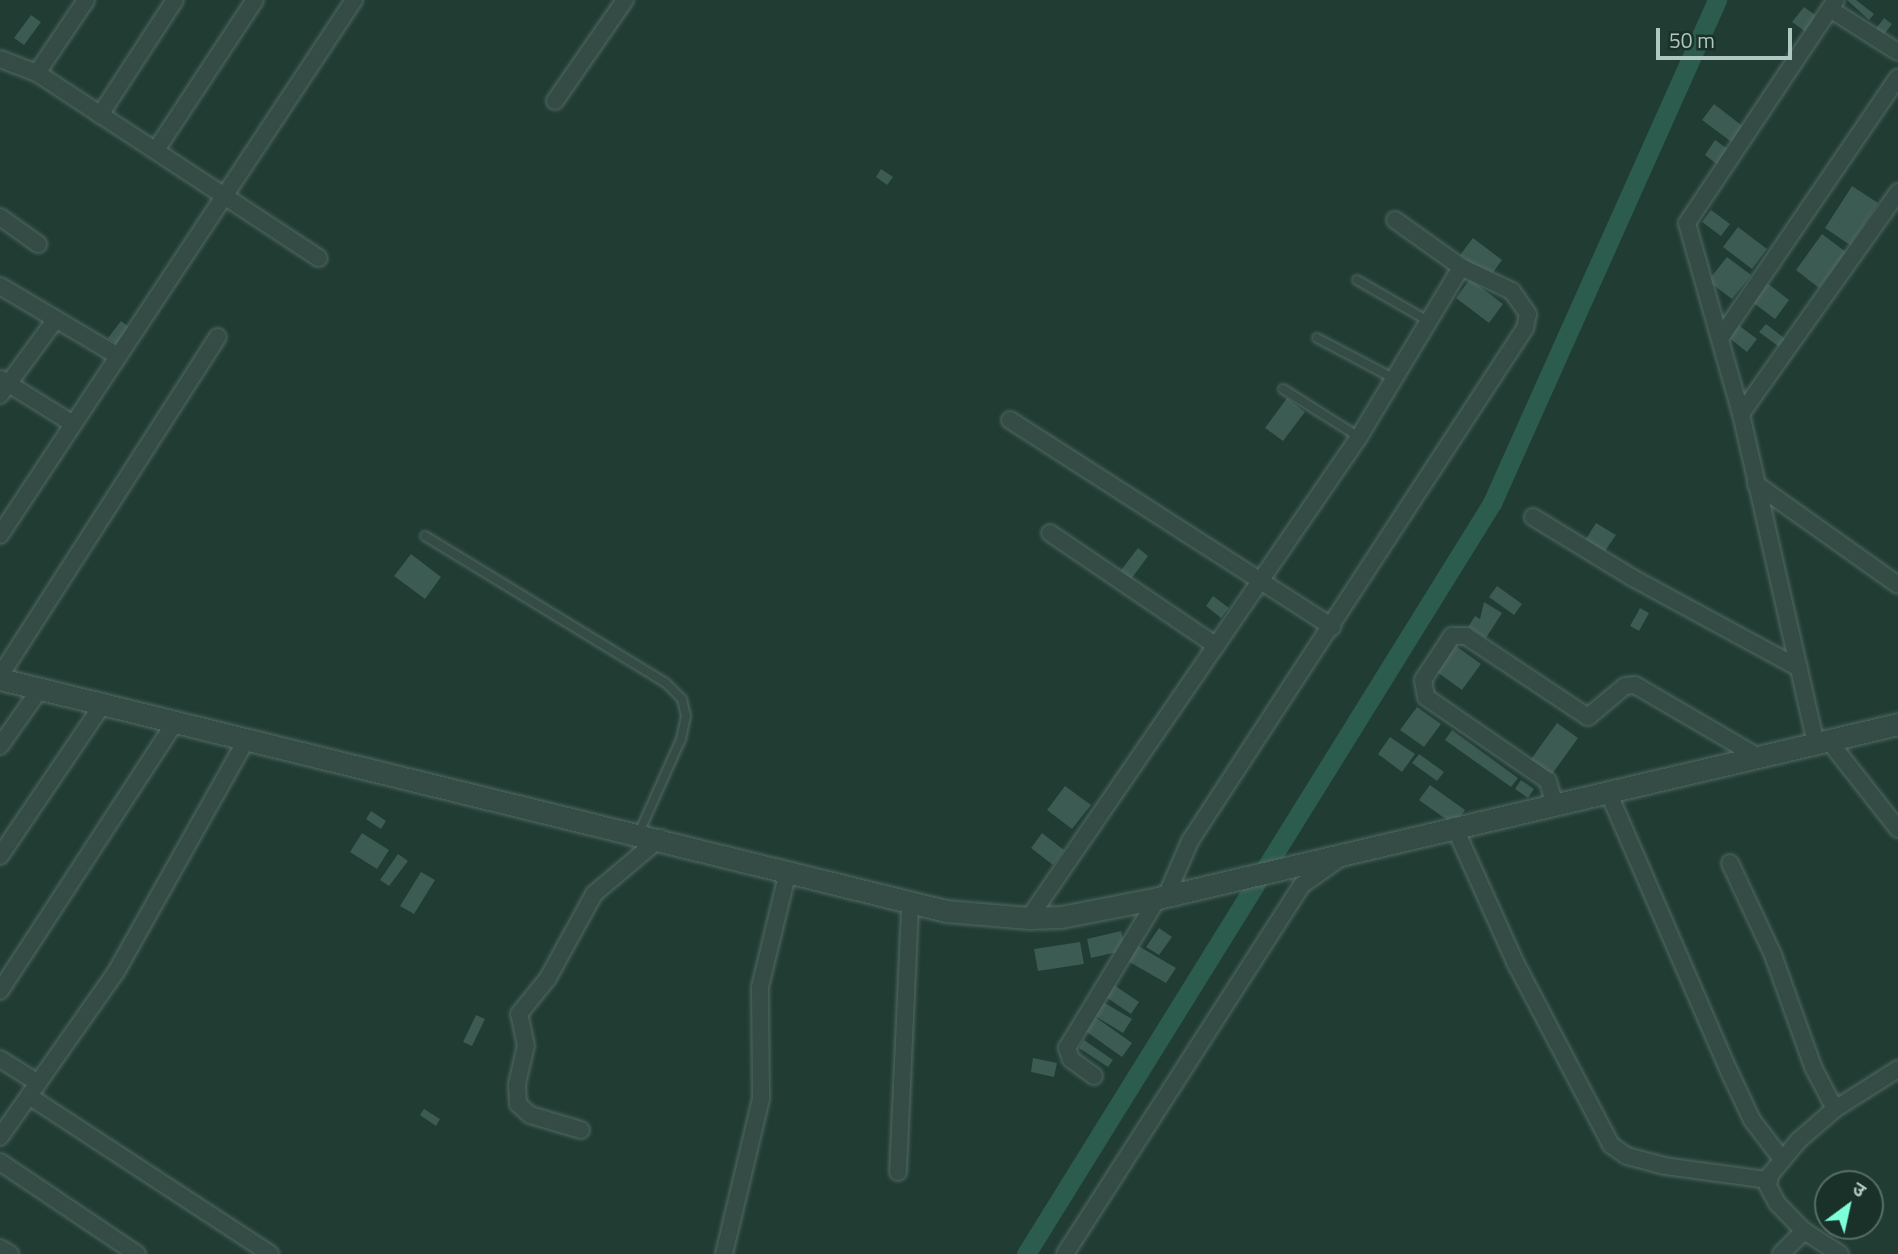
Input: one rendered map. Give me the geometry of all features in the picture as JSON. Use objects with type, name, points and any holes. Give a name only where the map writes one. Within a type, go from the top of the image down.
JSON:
[{"type":"street","points":[[37,73],[86,0]]},
{"type":"street","points":[[100,115],[175,0]]},
{"type":"street","points":[[156,150],[255,0]]},
{"type":"street","points":[[0,535],[354,0]]},
{"type":"street","points":[[555,101],[625,0]]},
{"type":"street","points":[[1898,52],[1833,4],[1687,221],[1741,414],[1799,668],[1823,743],[1898,829]]},
{"type":"street","points":[[0,59],[37,73],[319,258]]},
{"type":"street","points":[[1721,337],[1898,78]]},
{"type":"street","points":[[1741,414],[1898,192]]},
{"type":"street","points":[[0,217],[38,244]]},
{"type":"street","points":[[1094,1076],[1071,1059],[1067,1048],[1162,896],[1190,841],[1525,328],[1528,314],[1512,291],[1461,267],[1395,220]]},
{"type":"street","points":[[1028,918],[1359,437],[1461,267]]},
{"type":"street","points":[[0,286],[118,356]]},
{"type":"street","points":[[55,319],[3,386],[73,425]]},
{"type":"street","points":[[218,337],[0,677],[175,723],[649,836],[910,903],[972,915],[1028,918],[1061,917],[1238,880],[1555,802],[1609,793],[1898,724]]},
{"type":"street","points":[[1010,420],[1260,584],[1332,627]]},
{"type":"street","points":[[1756,484],[1898,585]]},
{"type":"street","points":[[1534,517],[1633,578],[1799,668]]},
{"type":"street","points":[[1049,533],[1216,646]]},
{"type":"street","points":[[1555,802],[1548,780],[1426,696],[1423,680],[1452,636],[1466,636],[1588,717],[1625,686],[1635,685],[1760,758]]},
{"type":"street","points":[[0,746],[40,689]]},
{"type":"street","points":[[0,856],[103,704]]},
{"type":"street","points":[[0,991],[175,723]]},
{"type":"street","points":[[0,1137],[116,972],[246,740]]},
{"type":"street","points":[[1609,793],[1752,1120],[1781,1158]]},
{"type":"street","points":[[1454,826],[1515,962],[1611,1144],[1620,1153],[1650,1163],[1768,1181]]},
{"type":"street","points":[[581,1130],[530,1115],[518,1104],[517,1084],[526,1046],[519,1014],[548,978],[594,894],[649,836]]},
{"type":"street","points":[[1065,1254],[1302,885],[1350,852]]},
{"type":"street","points":[[1730,863],[1773,956],[1813,1067],[1835,1109]]},
{"type":"street","points":[[724,1254],[761,1099],[760,987],[788,871]]},
{"type":"street","points":[[898,1172],[910,903]]},
{"type":"street","points":[[0,1059],[34,1089],[270,1254]]},
{"type":"street","points":[[1768,1181],[1781,1158],[1835,1109],[1898,1069]]},
{"type":"street","points":[[0,1162],[137,1254]]},
{"type":"street","points":[[1768,1181],[1777,1203],[1804,1231],[1840,1254]]},
{"type":"street","points":[[1781,1254],[1804,1231]]},
{"type":"street","points":[[0,1248],[10,1254]]},
{"type":"lane","points":[[1357,280],[1430,322]]},
{"type":"lane","points":[[1317,338],[1393,378]]},
{"type":"lane","points":[[1283,388],[1359,437]]},
{"type":"lane","points":[[425,536],[666,683],[682,699],[686,716],[681,739],[649,836]]},
{"type":"building","points":[[1847,0],[1856,0],[1874,14],[1869,20]]},
{"type":"building","points":[[1804,7],[1818,17],[1806,32],[1792,22]]},
{"type":"building","points":[[31,15],[41,22],[24,45],[14,38]]},
{"type":"building","points":[[1884,18],[1892,24],[1883,36],[1875,30]]},
{"type":"building","points":[[1714,104],[1745,128],[1733,143],[1702,120]]},
{"type":"building","points":[[1715,140],[1729,150],[1718,165],[1705,155]]},
{"type":"building","points":[[881,169],[893,177],[887,185],[876,177]]},
{"type":"building","points":[[1852,186],[1878,203],[1850,245],[1825,228]]},
{"type":"building","points":[[1711,210],[1730,224],[1721,236],[1702,222]]},
{"type":"building","points":[[1738,227],[1767,249],[1752,269],[1723,247]]},
{"type":"building","points":[[1822,234],[1846,252],[1819,288],[1796,270]]},
{"type":"building","points":[[1473,238],[1502,260],[1489,278],[1460,255]]},
{"type":"building","points":[[1727,257],[1751,275],[1732,299],[1708,281]]},
{"type":"building","points":[[1470,279],[1503,304],[1489,323],[1456,298]]},
{"type":"building","points":[[1766,282],[1789,300],[1775,319],[1751,301]]},
{"type":"building","points":[[121,321],[129,327],[117,344],[108,338]]},
{"type":"building","points":[[1737,324],[1757,339],[1747,352],[1728,337]]},
{"type":"building","points":[[1766,324],[1788,341],[1782,349],[1759,332]]},
{"type":"building","points":[[1287,398],[1305,412],[1283,441],[1265,428]]},
{"type":"building","points":[[1596,523],[1616,535],[1603,554],[1584,542]]},
{"type":"building","points":[[1138,548],[1148,556],[1129,582],[1118,574]]},
{"type":"building","points":[[411,554],[441,577],[425,599],[394,576]]},
{"type":"building","points":[[1497,586],[1522,604],[1514,615],[1489,597]]},
{"type":"building","points":[[1213,596],[1229,608],[1221,618],[1206,606]]},
{"type":"building","points":[[1484,602],[1502,613],[1486,638],[1468,627],[1475,616],[1480,619]]},
{"type":"building","points":[[1640,608],[1649,613],[1639,631],[1630,626]]},
{"type":"building","points":[[1456,646],[1481,664],[1462,690],[1437,672]]},
{"type":"building","points":[[1417,707],[1441,724],[1424,747],[1400,730]]},
{"type":"building","points":[[1557,723],[1578,738],[1550,777],[1529,762]]},
{"type":"building","points":[[1452,730],[1518,778],[1511,787],[1445,740]]},
{"type":"building","points":[[1390,737],[1415,754],[1402,772],[1378,754]]},
{"type":"building","points":[[1419,754],[1444,772],[1437,781],[1412,763]]},
{"type":"building","points":[[1521,780],[1534,789],[1528,798],[1515,789]]},
{"type":"building","points":[[1430,785],[1465,810],[1454,825],[1419,800]]},
{"type":"building","points":[[1065,786],[1091,805],[1072,829],[1047,810]]},
{"type":"building","points":[[371,811],[386,821],[381,829],[366,819]]},
{"type":"building","points":[[362,833],[389,850],[377,869],[350,852]]},
{"type":"building","points":[[1042,833],[1064,850],[1053,865],[1031,848]]},
{"type":"building","points":[[398,854],[408,861],[389,886],[380,880]]},
{"type":"building","points":[[421,872],[435,880],[414,914],[400,906]]},
{"type":"building","points":[[1159,928],[1172,937],[1159,955],[1146,947]]},
{"type":"building","points":[[1121,931],[1126,950],[1091,958],[1087,939]]},
{"type":"building","points":[[1080,942],[1084,964],[1038,971],[1034,949]]},
{"type":"building","points":[[1135,944],[1176,968],[1166,983],[1126,960]]},
{"type":"building","points":[[1108,981],[1139,1002],[1131,1014],[1100,993]]},
{"type":"building","points":[[1103,1002],[1132,1019],[1123,1033],[1095,1016]]},
{"type":"building","points":[[476,1015],[485,1019],[472,1046],[463,1042]]},
{"type":"building","points":[[1094,1016],[1132,1043],[1122,1057],[1084,1030]]},
{"type":"building","points":[[1084,1040],[1113,1060],[1108,1067],[1079,1048]]},
{"type":"building","points":[[1033,1058],[1057,1063],[1054,1077],[1031,1072]]},
{"type":"building","points":[[424,1109],[440,1119],[436,1126],[420,1115]]},
{"type":"waterway","points":[[1026,1254],[1492,503],[1717,0]]}]
